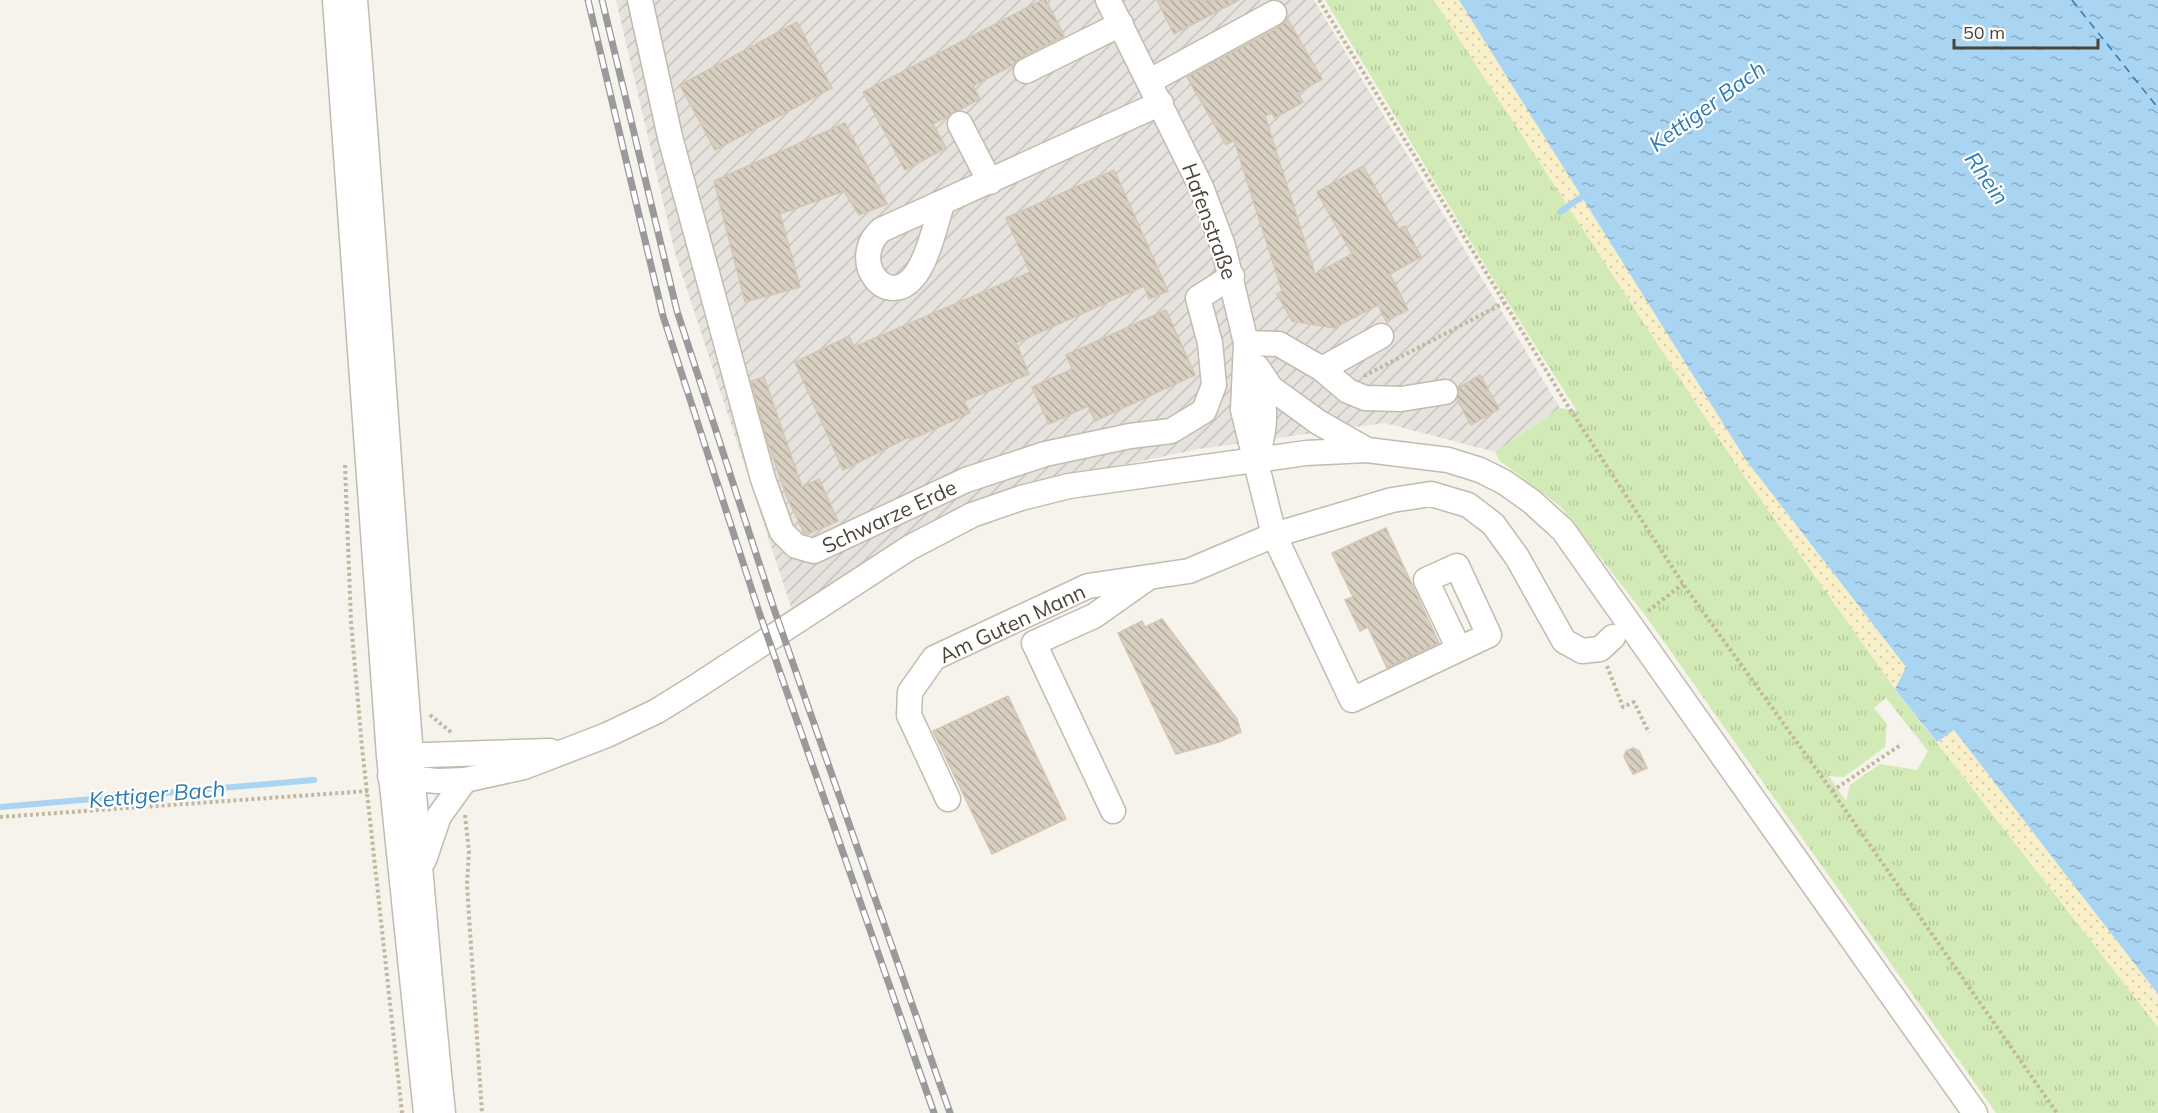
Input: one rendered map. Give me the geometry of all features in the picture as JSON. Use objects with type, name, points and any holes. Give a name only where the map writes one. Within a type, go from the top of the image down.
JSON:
[{"type":"street","points":[[335,0],[400,766],[426,1113]]},
{"type":"street","points":[[355,0],[400,766],[420,872],[443,1113]]},
{"type":"street","name":"Schwarze Erde","points":[[640,0],[670,136],[763,479],[782,532],[796,546],[814,551],[966,480],[1045,454],[1130,436],[1171,432],[1204,411],[1214,385],[1210,343],[1198,298],[1232,276]]},
{"type":"street","name":"Hafenstraße","points":[[1108,0],[1201,187],[1232,276],[1246,343],[1257,367],[1271,388],[1318,422],[1367,450]]},
{"type":"street","points":[[1150,81],[1274,13]]},
{"type":"street","points":[[1026,71],[1121,24]]},
{"type":"street","points":[[942,204],[1161,103]]},
{"type":"street","points":[[960,124],[990,182]]},
{"type":"street","points":[[1322,369],[1381,336]]},
{"type":"street","points":[[1246,343],[1279,344],[1322,369],[1348,391],[1365,398],[1401,399],[1445,392]]},
{"type":"street","name":"Hafenstraße","points":[[1246,343],[1243,410],[1255,460]]},
{"type":"street","name":"Hafenstraße","points":[[1255,460],[1263,437],[1267,414],[1257,367]]},
{"type":"street","points":[[400,766],[465,780],[524,767],[607,735],[657,711],[909,548],[972,514],[1021,498],[1069,486],[1255,460],[1367,450],[1448,460],[1480,470],[1504,482],[1532,501],[1563,530],[1975,1113]]},
{"type":"street","points":[[1255,460],[1274,535],[1352,700],[1460,649]]},
{"type":"street","name":"Am Guten Mann","points":[[948,799],[909,715],[910,692],[934,658],[1088,586],[1189,571],[1274,535],[1392,500],[1431,494],[1468,505],[1493,524],[1517,557],[1564,641],[1582,651],[1607,643]]},
{"type":"street","points":[[1113,811],[1034,643],[1094,616],[1149,577]]},
{"type":"street","points":[[400,766],[562,751]]},
{"type":"street","points":[[420,872],[439,816],[465,780]]},
{"type":"path","points":[[1319,0],[1504,303],[1683,584],[1832,791],[2057,1113]]},
{"type":"path","points":[[1348,391],[1352,383],[1504,303]]},
{"type":"path","points":[[1648,611],[1683,584]]},
{"type":"path","points":[[1607,643],[1623,707],[1634,702],[1648,733]]},
{"type":"path","points":[[1832,791],[1902,744]]},
{"type":"path","points":[[0,817],[368,791],[402,1113]]},
{"type":"path","points":[[465,812],[469,851],[467,885],[482,1113]]},
{"type":"shaded area","points":[[616,0],[1314,0],[1560,408],[1495,452],[1385,423],[1199,449],[1060,478],[978,503],[904,537],[793,613],[675,253]]},
{"type":"green space","points":[[1325,0],[1434,0],[1737,466],[1895,689],[2158,1027],[2158,1113],[1996,1113],[1648,619],[1561,507],[1500,461],[1495,452],[1560,408],[1577,411],[1500,290]],"holes":[[[1886,698],[1928,751],[1917,770],[1880,764],[1850,785],[1846,801],[1829,776],[1844,777],[1885,747],[1887,724],[1874,708]]]},
{"type":"sand","points":[[1434,0],[1459,0],[1746,460],[1906,667],[1895,689],[1737,466]]},
{"type":"sand","points":[[1954,730],[2158,994],[2158,1027],[1937,742]]},
{"type":"water","name":"Rhein","points":[[1459,0],[2158,0],[2158,994],[1954,730],[1937,742],[1895,689],[1906,667],[1746,460]]},
{"type":"building","points":[[1046,0],[1064,36],[1020,58],[1013,65],[973,86],[980,99],[933,124],[946,148],[905,170],[863,92]]},
{"type":"building","points":[[1157,0],[1239,0],[1174,34]]},
{"type":"building","points":[[1287,18],[1322,79],[1298,93],[1303,102],[1275,118],[1272,113],[1265,116],[1315,274],[1352,254],[1317,192],[1363,166],[1399,229],[1405,226],[1421,257],[1390,274],[1408,310],[1386,321],[1378,305],[1334,328],[1292,321],[1277,294],[1282,291],[1234,140],[1226,145],[1187,77],[1281,26]]},
{"type":"building","points":[[797,22],[832,88],[715,150],[680,85]]},
{"type":"building","points":[[845,123],[887,204],[859,215],[844,191],[780,214],[800,287],[745,302],[714,181]]},
{"type":"building","points":[[1114,170],[1168,291],[1149,299],[1144,286],[1016,343],[1029,374],[964,401],[970,413],[910,440],[909,437],[843,470],[795,362],[849,336],[854,347],[1030,272],[1006,218]]},
{"type":"building","points":[[1166,310],[1195,375],[1095,421],[1088,406],[1049,424],[1032,387],[1072,369],[1066,355]]},
{"type":"building","points":[[1480,375],[1499,409],[1471,425],[1457,399],[1458,388]]},
{"type":"building","points":[[764,377],[802,487],[819,479],[838,521],[808,534],[804,533],[786,495],[765,434],[751,381]]},
{"type":"building","points":[[1386,528],[1439,643],[1387,668],[1368,627],[1360,631],[1345,600],[1353,597],[1332,553]]},
{"type":"building","points":[[1162,619],[1237,719],[1241,732],[1219,742],[1176,754],[1118,633],[1142,621],[1145,627]]},
{"type":"building","points":[[1008,696],[1066,819],[992,854],[933,731]]},
{"type":"building","points":[[1633,748],[1639,751],[1647,768],[1633,774],[1624,757],[1626,751]]},
{"type":"waterway","name":"Kettiger Bach","points":[[1560,212],[1587,193]]},
{"type":"waterway","name":"Kettiger Bach","points":[[0,807],[314,780]]},
{"type":"ferry route","points":[[2072,0],[2158,108]]},
{"type":"railway","points":[[588,0],[663,316],[760,615],[934,1113]]},
{"type":"railway","points":[[602,0],[677,311],[774,609],[950,1113]]}]
